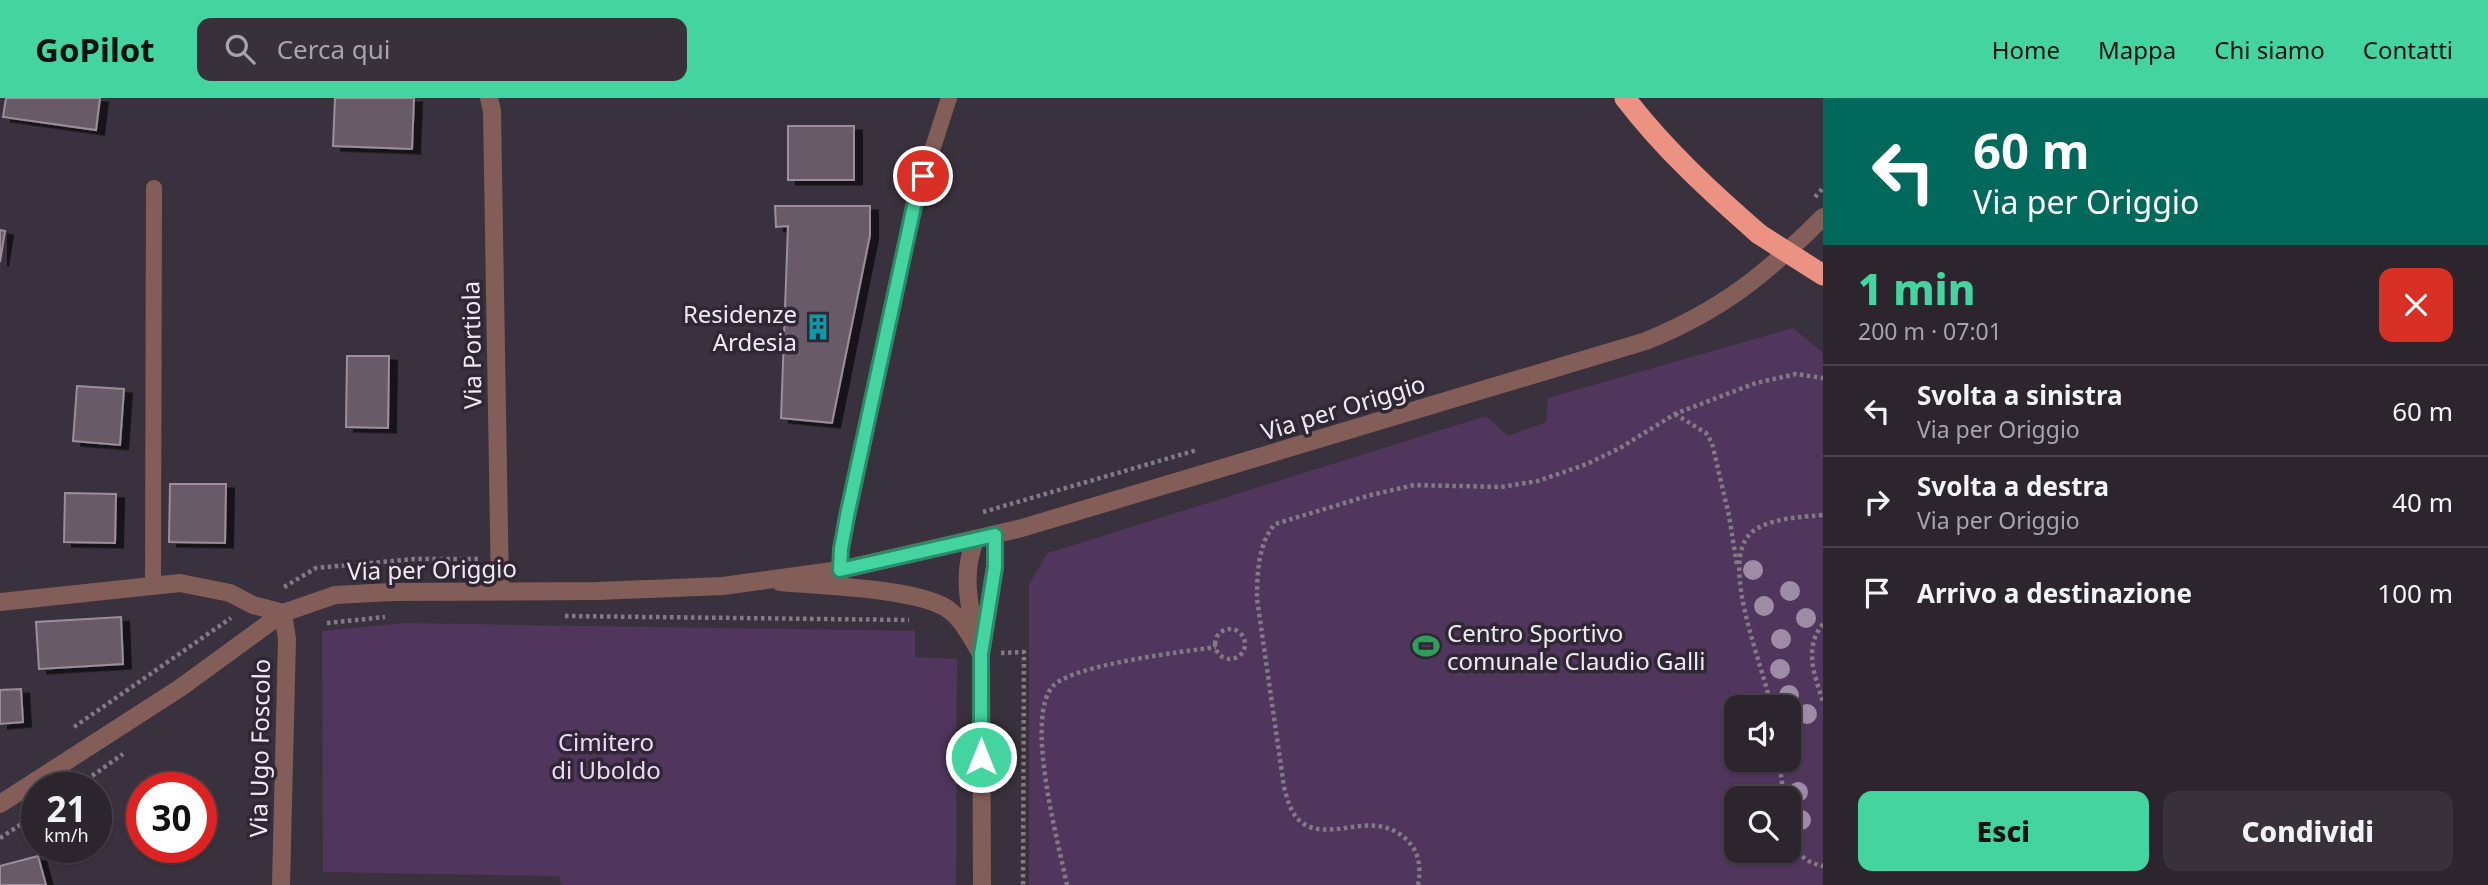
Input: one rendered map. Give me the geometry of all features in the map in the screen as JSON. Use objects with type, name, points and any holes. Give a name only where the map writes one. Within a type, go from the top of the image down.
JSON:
[{"type":"highway","points":[[1625,98],[1648,127],[1707,188],[1759,234],[1823,275]]},
{"type":"highway","points":[[1634,98],[1648,127]]},
{"type":"street","name":"Via Portiola","points":[[489,98],[492,111],[500,591]]},
{"type":"street","name":"Via per Origgio","points":[[0,804],[180,688],[283,613],[335,595],[695,587],[767,581],[840,570],[995,535],[1646,341],[1680,327],[1733,297],[1778,261],[1823,217]]},
{"type":"street","points":[[982,885],[981,654],[995,567],[995,535]]},
{"type":"street","points":[[976,539],[970,552],[968,585],[969,606],[981,654]]},
{"type":"street","points":[[767,581],[910,594],[940,604],[951,610],[981,654]]},
{"type":"street","points":[[0,602],[180,583],[230,593],[253,605],[283,613]]},
{"type":"street","name":"Via Ugo Foscolo","points":[[281,885],[287,639],[283,613]]},
{"type":"lane","points":[[840,570],[843,538],[914,206],[949,98]]},
{"type":"lane","points":[[153,586],[154,188]]},
{"type":"path","points":[[1418,885],[1419,860],[1414,849],[1399,833],[1379,825],[1318,829],[1306,826],[1297,819],[1289,806],[1282,775],[1257,599],[1257,575],[1268,531],[1275,524],[1396,488],[1436,485],[1501,487],[1538,481],[1609,454],[1675,414],[1756,383],[1796,374],[1823,378]]},
{"type":"path","points":[[1675,414],[1706,433],[1712,443],[1734,541],[1739,580],[1768,695]]},
{"type":"path","points":[[1739,580],[1741,547],[1756,528],[1823,515]]},
{"type":"path","points":[[287,639],[319,624],[395,616]]},
{"type":"path","points":[[557,616],[918,621]]},
{"type":"path","points":[[1823,624],[1814,636],[1811,648],[1811,660],[1823,702]]},
{"type":"path","points":[[1230,629],[1242,636],[1245,645],[1238,657],[1229,659],[1220,655],[1216,646],[1217,637],[1230,629]]},
{"type":"path","points":[[1067,885],[1045,773],[1041,723],[1046,700],[1054,686],[1072,674],[1132,660],[1216,646]]},
{"type":"path","points":[[1013,652],[1024,652],[1023,885]]},
{"type":"path","points":[[98,772],[129,750]]},
{"type":"path","points":[[0,838],[21,824]]},
{"type":"path","points":[[1801,855],[1811,864],[1823,866]]},
{"type":"green space","name":"Centro Sportivo comunale Claudio Galli","points":[[1793,328],[1823,353],[1823,885],[1029,885],[1029,584],[1048,553],[1486,416],[1508,436],[1546,422],[1548,398]]},
{"type":"green space","name":"Cimitero di Uboldo","points":[[403,623],[915,631],[915,657],[957,659],[956,885],[561,885],[559,876],[323,872],[322,631]]},
{"type":"building","points":[[6,98],[100,98],[96,130],[3,117]]},
{"type":"building","points":[[335,98],[414,98],[412,149],[333,146]]},
{"type":"building","points":[[788,126],[854,126],[854,180],[788,180]]},
{"type":"building","name":"Residenze Ardesia","points":[[775,206],[870,206],[870,235],[832,423],[781,418],[788,226],[776,227]]},
{"type":"building","points":[[0,230],[5,231],[0,262]]},
{"type":"building","points":[[347,356],[389,356],[388,428],[346,427]]},
{"type":"building","points":[[77,386],[124,389],[120,445],[73,441]]},
{"type":"building","points":[[170,484],[226,484],[225,543],[169,542]]},
{"type":"building","points":[[65,493],[116,494],[115,543],[64,542]]},
{"type":"building","points":[[121,617],[123,664],[39,669],[36,622]]},
{"type":"building","points":[[21,689],[23,722],[0,724],[0,690]]},
{"type":"building","points":[[21,860],[21,863],[40,863],[46,885],[0,885],[0,866]]},
{"type":"place","name":"Residenze Ardesia","points":[[818,327]]},
{"type":"place","name":"Centro Sportivo comunale Claudio Galli","points":[[1426,646]]},
{"type":"route","points":[[923,176],[914,206],[847,516],[840,570],[995,535],[995,567],[981,654],[981,757]]}]
